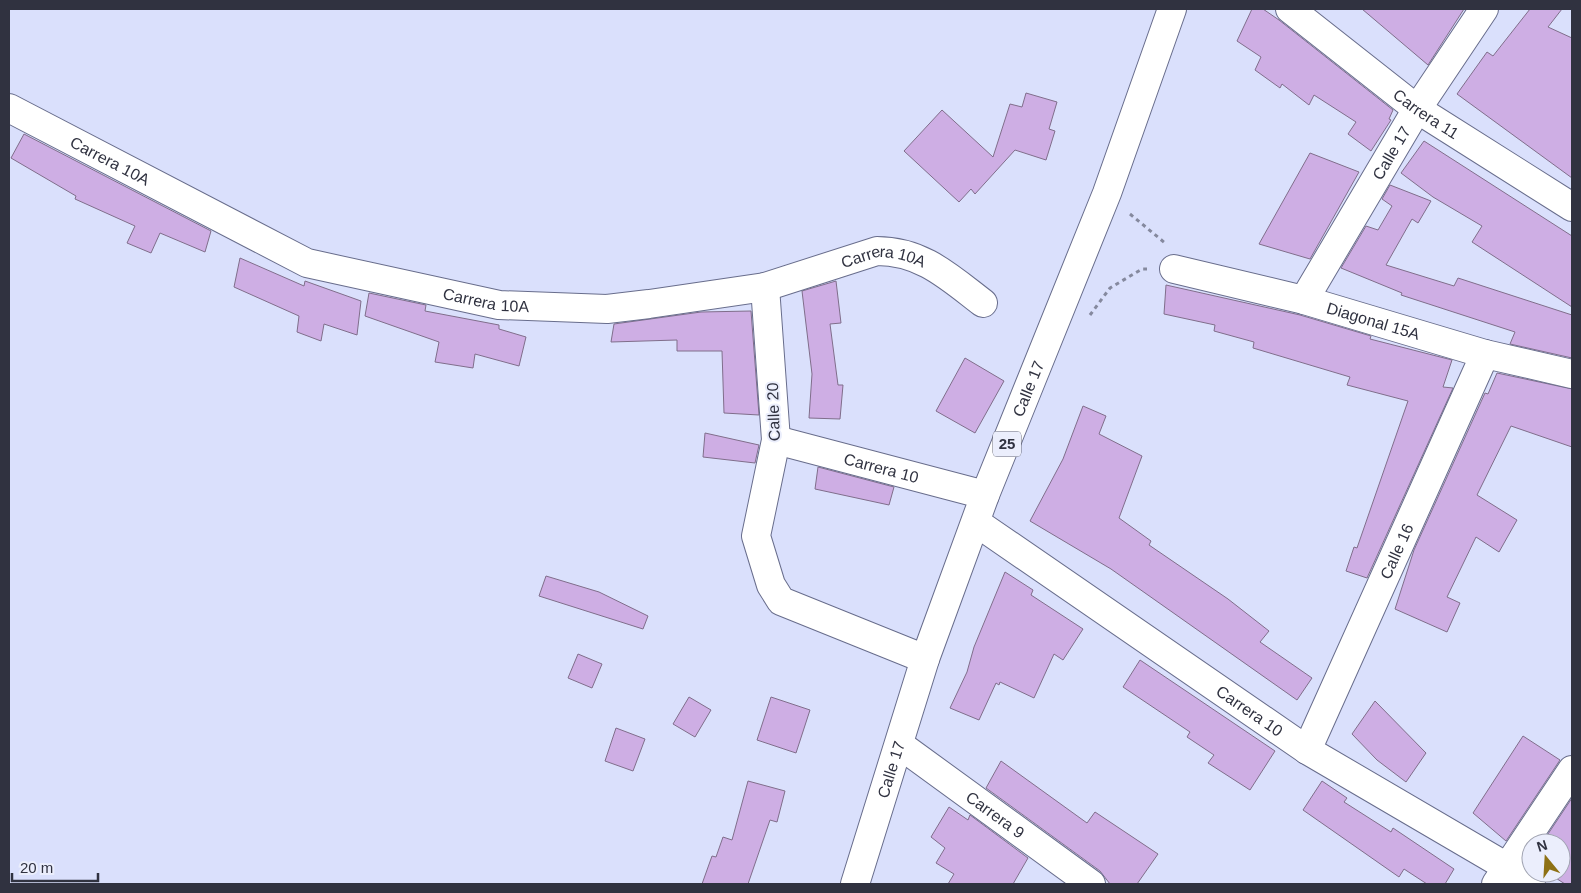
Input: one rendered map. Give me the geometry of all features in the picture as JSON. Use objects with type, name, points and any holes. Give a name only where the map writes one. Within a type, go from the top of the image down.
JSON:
[{"type":"main road","name":"Calle 17","points":[[854,884],[926,659],[986,495],[1107,193],[1172,9]]},
{"type":"main road","name":"Carrera 11","points":[[1290,9],[1417,109],[1572,207]]},
{"type":"main road","name":"Calle 17","points":[[1304,300],[1417,109],[1484,9]]},
{"type":"main road","name":"Carrera 10A","points":[[9,108],[307,263],[499,305],[607,309],[765,286],[877,251],[896,251],[916,257],[936,267],[983,303]]},
{"type":"main road","name":"Diagonal 15A","points":[[1174,269],[1304,300],[1486,354],[1572,374]]},
{"type":"main road","name":"Calle 20","points":[[765,286],[776,440],[756,536],[771,585],[781,602],[926,659]]},
{"type":"main road","name":"Calle 16","points":[[1307,750],[1486,354]]},
{"type":"main road","name":"Carrera 10","points":[[776,440],[986,495]]},
{"type":"main road","name":"Carrera 10","points":[[977,523],[1307,750],[1501,876],[1531,884]]},
{"type":"main road","name":"Carrera 9","points":[[900,745],[1091,884]]},
{"type":"main road","points":[[1501,876],[1572,770]]},
{"type":"path","points":[[1087,320],[1110,288],[1142,269],[1174,269],[1164,242],[1154,236],[1107,193]]},
{"type":"building","points":[[1252,9],[1263,9],[1279,20],[1393,110],[1389,119],[1391,120],[1371,151],[1348,134],[1356,122],[1314,95],[1309,105],[1282,84],[1280,88],[1255,70],[1261,57],[1237,41]]},
{"type":"building","points":[[1362,9],[1464,9],[1428,65]]},
{"type":"building","points":[[1530,9],[1562,9],[1548,27],[1572,38],[1572,178],[1457,94],[1487,52],[1493,56]]},
{"type":"building","points":[[1026,93],[1057,102],[1049,129],[1055,131],[1046,160],[1015,150],[975,194],[971,189],[959,202],[904,151],[942,110],[993,157],[1010,104],[1022,107]]},
{"type":"building","points":[[24,134],[211,231],[205,252],[160,233],[151,253],[127,243],[135,226],[75,199],[76,196],[11,158]]},
{"type":"building","points":[[1424,141],[1572,236],[1572,307],[1472,242],[1482,226],[1433,197],[1401,173]]},
{"type":"building","points":[[1310,153],[1359,172],[1310,259],[1259,244]]},
{"type":"building","points":[[1390,185],[1431,201],[1418,223],[1412,219],[1386,265],[1454,286],[1458,278],[1572,315],[1572,358],[1510,344],[1515,332],[1401,295],[1402,293],[1341,268],[1366,226],[1378,230],[1392,206],[1382,199]]},
{"type":"building","points":[[240,258],[304,286],[305,281],[361,301],[357,335],[324,324],[321,341],[297,332],[299,316],[234,287]]},
{"type":"building","points":[[836,281],[841,323],[830,324],[838,385],[843,385],[840,419],[809,418],[812,374],[802,291]]},
{"type":"building","points":[[1166,285],[1300,315],[1371,336],[1370,339],[1452,360],[1443,387],[1453,388],[1367,578],[1346,571],[1354,547],[1357,548],[1408,401],[1347,385],[1350,377],[1253,348],[1254,342],[1214,331],[1215,325],[1164,314]]},
{"type":"building","points":[[369,293],[426,305],[425,311],[499,325],[499,329],[526,337],[519,366],[475,354],[473,368],[435,362],[439,342],[365,316]]},
{"type":"building","points":[[751,311],[759,415],[724,413],[722,351],[677,351],[677,340],[611,342],[614,324],[701,312]]},
{"type":"building","points":[[965,358],[1004,381],[975,433],[936,411]]},
{"type":"building","points":[[1497,373],[1572,389],[1572,447],[1511,426],[1477,495],[1517,520],[1499,552],[1476,537],[1447,597],[1460,603],[1447,632],[1395,609],[1414,550],[1485,393],[1488,394]]},
{"type":"building","points":[[1083,406],[1106,416],[1099,434],[1142,456],[1119,518],[1151,541],[1149,545],[1228,599],[1269,631],[1260,642],[1312,678],[1297,700],[1111,569],[1030,521],[1063,459]]},
{"type":"building","points":[[705,433],[759,445],[755,463],[703,457]]},
{"type":"building","points":[[818,467],[894,487],[889,505],[815,489]]},
{"type":"building","points":[[1005,572],[1033,590],[1031,595],[1083,629],[1063,660],[1054,654],[1034,698],[1000,682],[999,685],[996,683],[979,720],[950,708],[967,672],[974,647]]},
{"type":"building","points":[[546,576],[599,592],[648,616],[643,629],[539,596]]},
{"type":"building","points":[[578,654],[602,664],[592,688],[568,678]]},
{"type":"building","points":[[1140,660],[1275,751],[1250,790],[1208,763],[1214,755],[1187,737],[1190,732],[1123,687]]},
{"type":"building","points":[[689,697],[711,710],[695,737],[673,724]]},
{"type":"building","points":[[771,697],[810,710],[796,753],[757,740]]},
{"type":"building","points":[[1375,701],[1426,753],[1406,782],[1377,760],[1352,734]]},
{"type":"building","points":[[616,728],[645,739],[633,771],[605,761]]},
{"type":"building","points":[[1523,736],[1560,760],[1506,841],[1473,813]]},
{"type":"building","points":[[1001,761],[1087,823],[1095,812],[1158,854],[1137,884],[1110,884],[1100,871],[986,788]]},
{"type":"building","points":[[748,781],[785,791],[777,822],[770,820],[748,884],[702,884],[712,856],[716,857],[723,837],[732,840]]},
{"type":"building","points":[[1322,781],[1347,798],[1344,802],[1391,832],[1393,828],[1454,869],[1445,884],[1427,884],[1404,869],[1399,877],[1303,810]]},
{"type":"building","points":[[1572,798],[1572,884],[1563,883],[1571,883],[1571,833],[1549,833]]},
{"type":"building","points":[[949,807],[968,820],[970,815],[1028,858],[1013,884],[948,884],[954,874],[936,863],[945,848],[931,837]]}]
